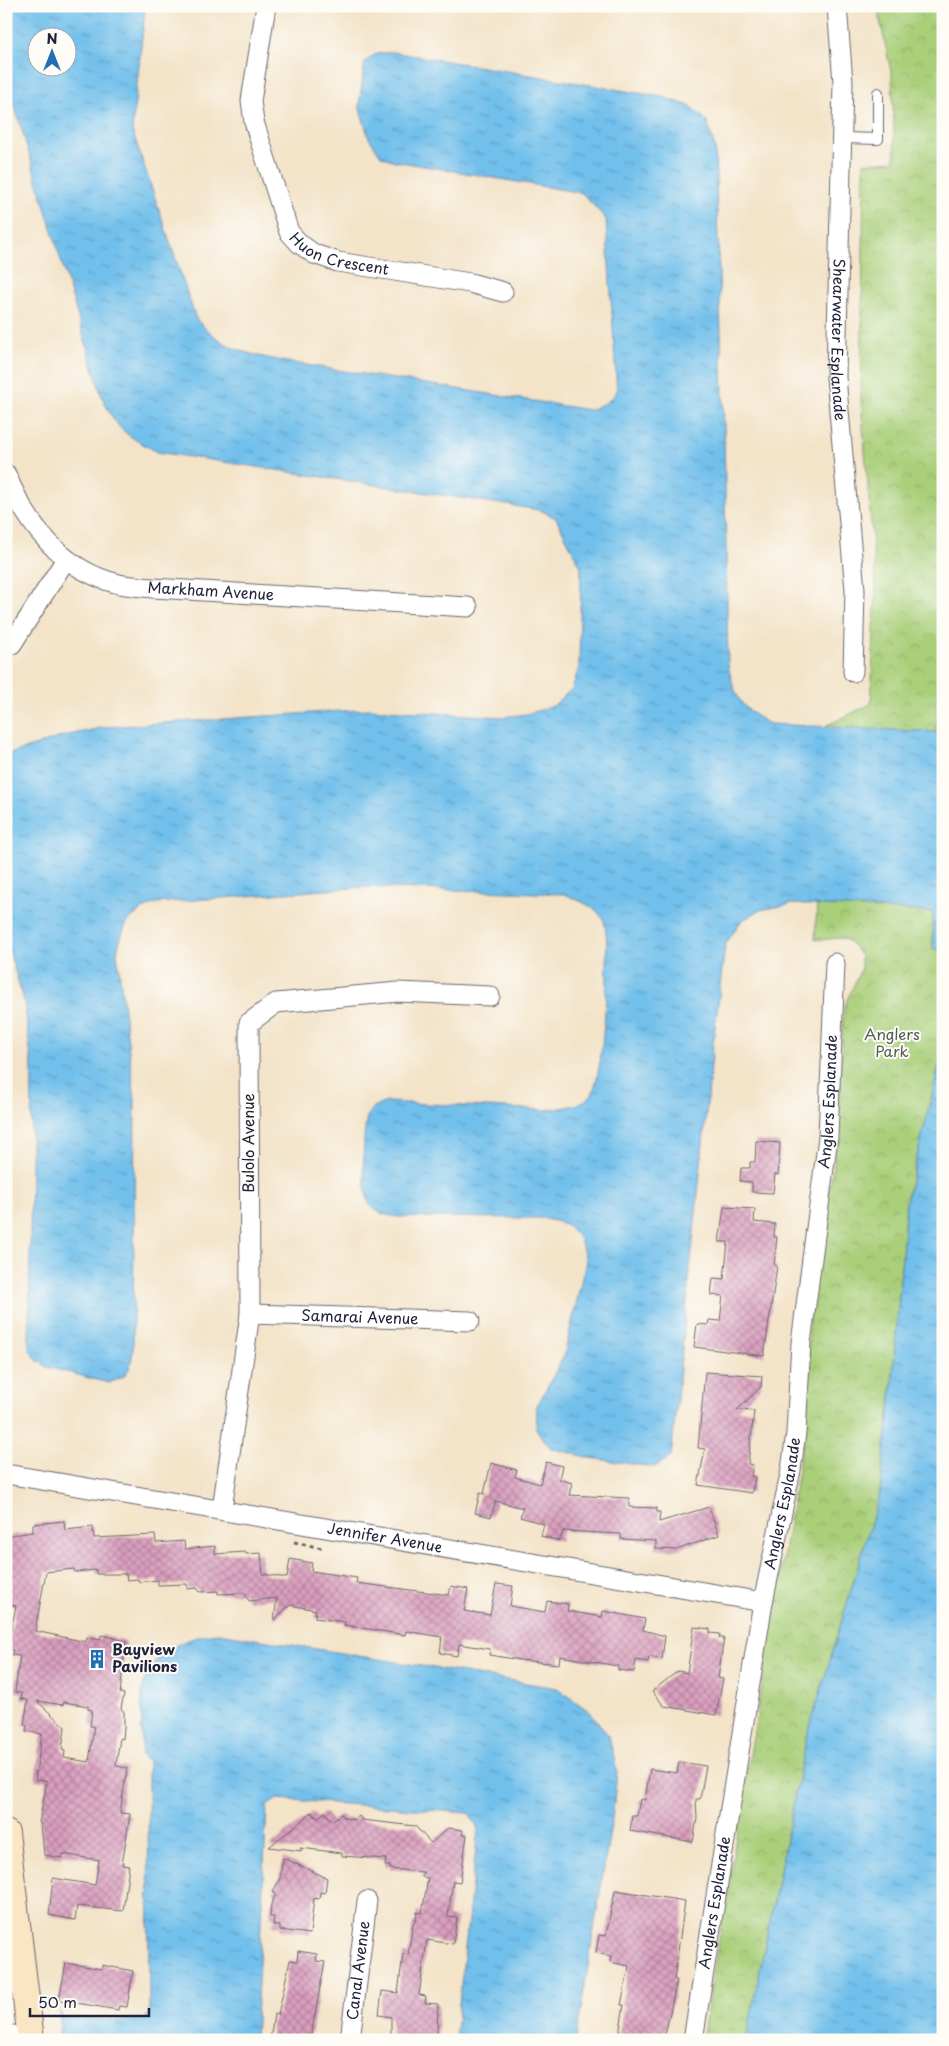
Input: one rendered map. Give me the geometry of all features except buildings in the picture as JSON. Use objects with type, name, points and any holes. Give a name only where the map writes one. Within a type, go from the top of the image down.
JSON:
[{"type":"main road","points":[[6,1833],[17,2038]]},
{"type":"main road","points":[[6,1978],[17,2038]]},
{"type":"street","name":"Huon Crescent","points":[[266,6],[251,101],[254,122],[289,232],[300,244],[314,254],[338,262],[470,283],[503,292]]},
{"type":"street","name":"Shearwater Esplanade","points":[[837,6],[843,82],[836,377],[855,590],[853,672]]},
{"type":"street","name":"Markham Avenue","points":[[6,474],[20,503],[38,531],[66,559],[89,572],[119,584],[153,588],[468,607]]},
{"type":"street","points":[[12,644],[66,559]]},
{"type":"street","name":"Anglers Esplanade","points":[[692,2040],[764,1602],[791,1470],[796,1433],[801,1343],[816,1211],[828,1137],[835,963]]},
{"type":"street","name":"Bulolo Avenue","points":[[222,1509],[250,1314],[249,1023],[276,1003],[398,992],[490,996]]},
{"type":"street","name":"Samarai Avenue","points":[[250,1314],[470,1321]]},
{"type":"street","name":"Jennifer Avenue","points":[[6,1474],[764,1602]]},
{"type":"street","name":"Canal Avenue","points":[[350,2040],[367,1901]]},
{"type":"lane","points":[[842,138],[878,139],[878,93]]},
{"type":"path","points":[[288,1540],[322,1548]]},
{"type":"green space","points":[[877,6],[941,6],[943,12],[943,588],[937,732],[821,728],[871,704],[876,585],[861,403],[864,163],[895,161],[892,76]]},
{"type":"green space","name":"Anglers Park","points":[[817,905],[933,912],[933,948],[943,950],[943,1050],[906,1202],[892,1389],[880,1493],[806,1740],[746,2040],[702,2040],[801,1452],[811,1298],[835,1156],[844,1007],[861,969],[861,956],[850,942],[842,938],[815,940]]},
{"type":"water","points":[[6,6],[144,6],[132,130],[196,319],[227,345],[248,353],[287,362],[590,410],[607,402],[617,392],[606,219],[582,193],[395,161],[381,156],[369,138],[359,106],[365,62],[376,54],[392,52],[662,97],[690,106],[707,121],[715,148],[724,427],[728,666],[734,687],[741,701],[752,713],[770,724],[937,732],[943,588],[943,950],[933,948],[933,912],[793,904],[760,910],[741,921],[725,945],[671,1457],[654,1467],[590,1458],[551,1448],[536,1430],[537,1406],[564,1356],[586,1261],[580,1239],[566,1224],[542,1218],[398,1217],[383,1214],[374,1209],[371,1206],[365,1189],[366,1122],[368,1114],[374,1107],[387,1102],[546,1110],[583,1102],[592,1094],[600,1062],[603,1036],[607,977],[606,931],[603,919],[596,911],[565,894],[364,887],[156,903],[133,916],[125,927],[117,952],[135,1100],[133,1351],[130,1367],[123,1377],[109,1383],[47,1367],[37,1360],[29,1349],[32,1067],[24,1001],[6,941],[6,755],[64,736],[105,727],[370,709],[502,717],[527,714],[553,706],[572,689],[579,667],[581,567],[556,518],[540,510],[158,452],[129,436],[117,424],[101,394],[6,77]]},
{"type":"water","points":[[943,1050],[943,2040],[746,2040],[806,1740],[880,1493],[892,1389],[906,1202]]},
{"type":"water","points":[[218,1633],[557,1688],[590,1712],[609,1736],[617,1771],[613,1812],[576,2040],[455,2040],[478,1829],[469,1813],[277,1799],[267,1806],[255,2040],[59,2040],[60,2012],[63,2018],[142,2020],[149,2013],[148,1762],[142,1755],[143,1686],[150,1670],[174,1646],[195,1638]]},
{"type":"place","name":"Bayview Pavilions","points":[[97,1659]]}]
